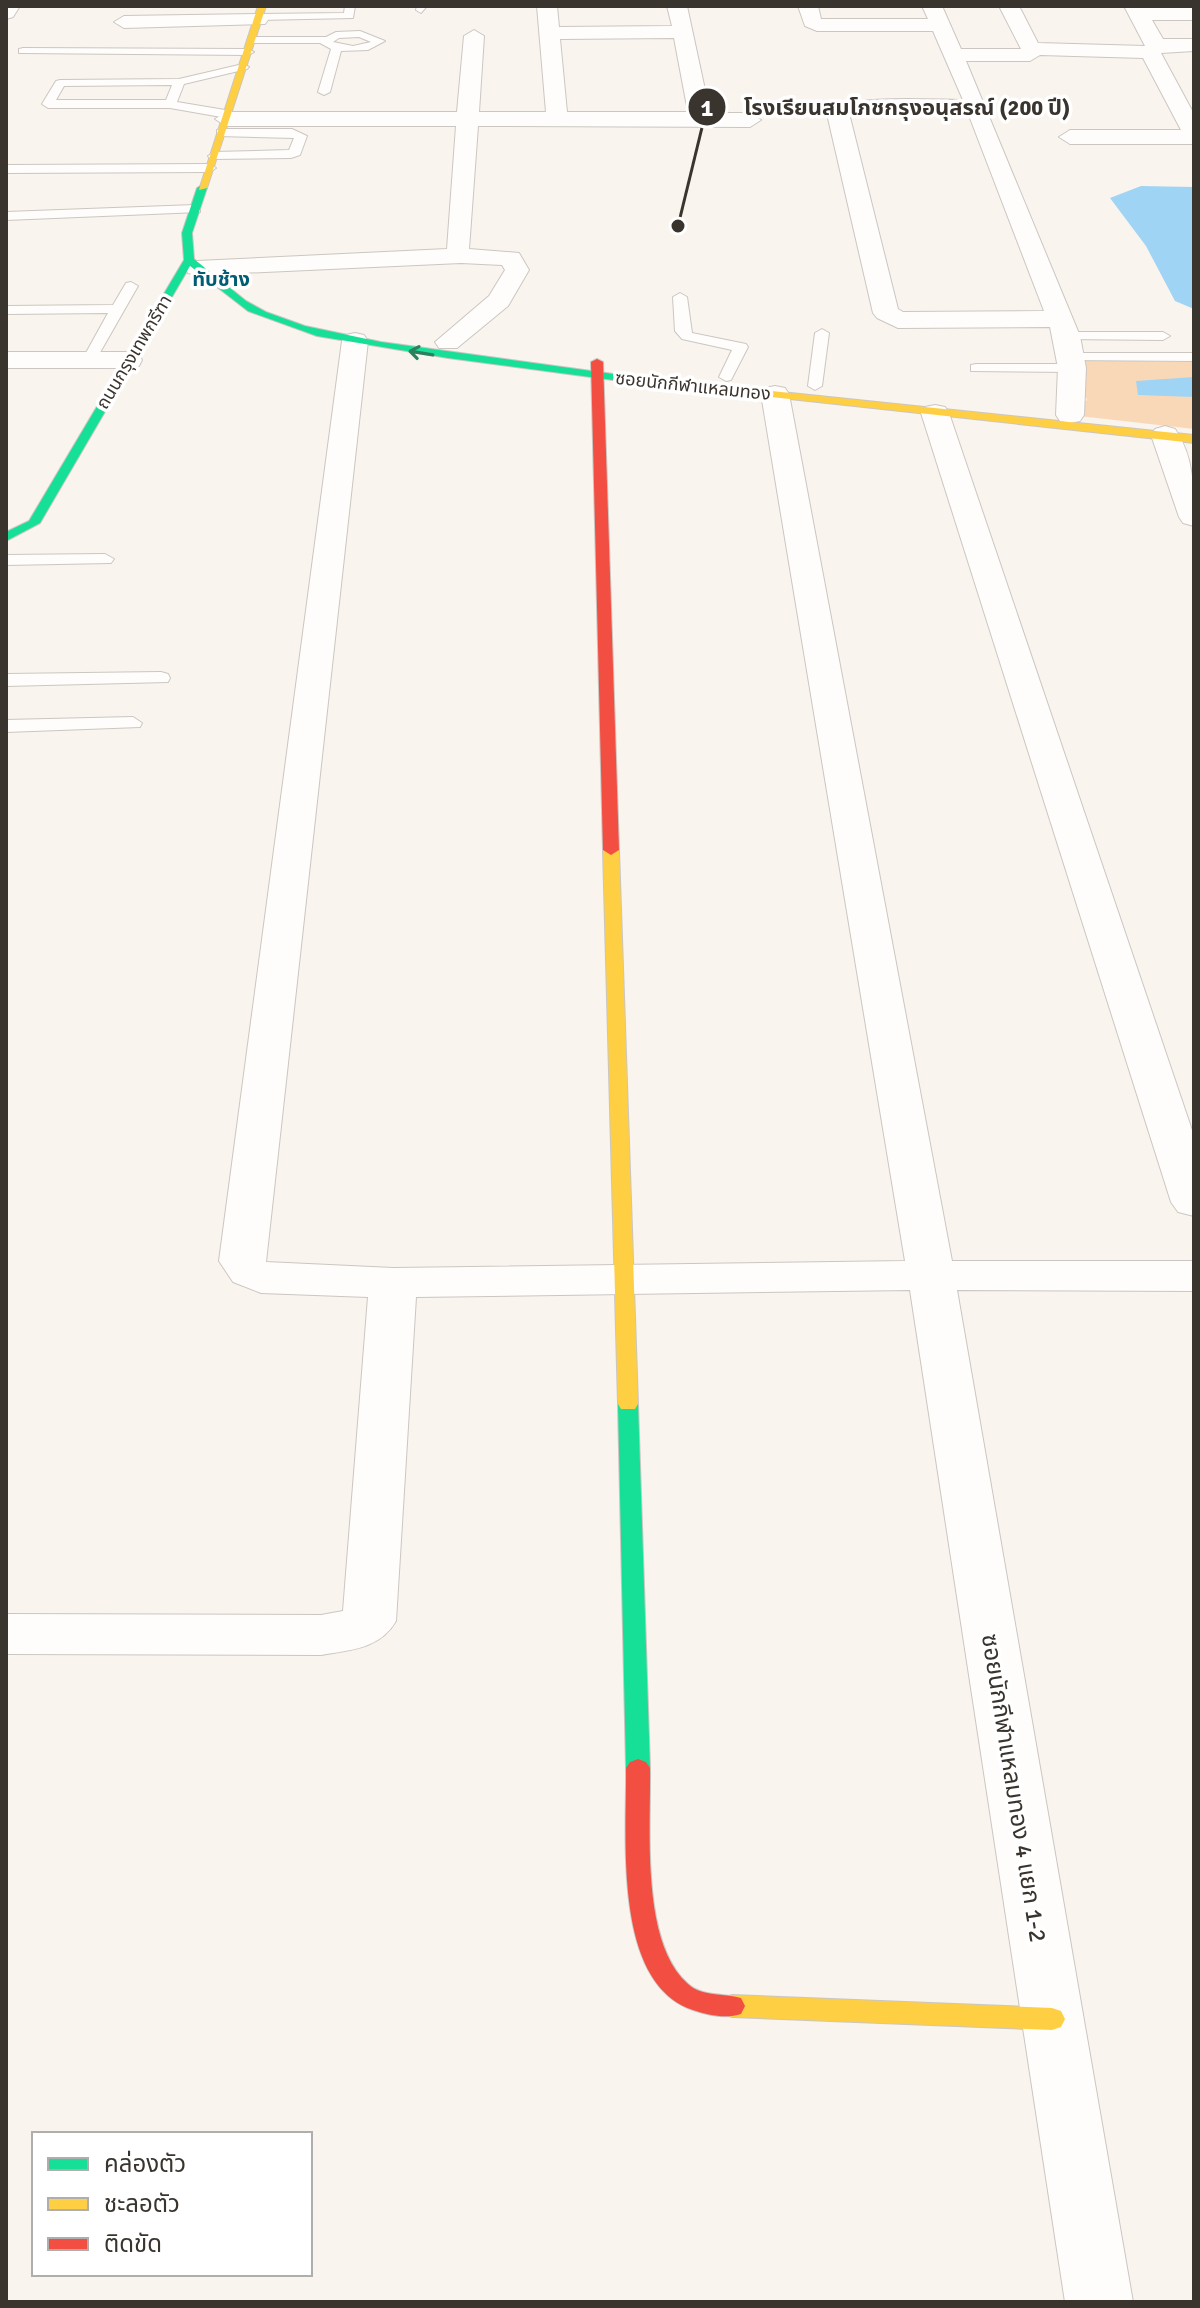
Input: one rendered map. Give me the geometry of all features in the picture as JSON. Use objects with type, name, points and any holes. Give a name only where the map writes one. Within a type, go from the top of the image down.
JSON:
[{"type":"street","points":[[6,13],[10,6]]},
{"type":"street","points":[[547,6],[557,117]]},
{"type":"street","points":[[677,6],[699,105],[699,119]]},
{"type":"street","points":[[808,6],[812,22],[817,25],[936,16],[976,106],[1067,345],[1070,415]]},
{"type":"street","points":[[1009,6],[1041,80]]},
{"type":"street","points":[[1070,137],[1194,135],[1164,80],[1137,10],[1194,14]]},
{"type":"street","points":[[124,22],[260,14]]},
{"type":"street","name":"ถนนกรุงเทพกรีฑา","points":[[6,537],[34,523],[129,360],[198,268],[187,233],[260,14]]},
{"type":"street","points":[[549,33],[683,32]]},
{"type":"street","points":[[458,247],[474,36]]},
{"type":"street","points":[[951,55],[1194,45]]},
{"type":"street","points":[[1164,80],[1194,80]]},
{"type":"street","points":[[976,106],[858,108],[838,114],[886,313],[898,320],[1067,345]]},
{"type":"street","points":[[225,122],[468,117],[750,120]]},
{"type":"street","points":[[198,268],[461,256],[510,258],[517,270],[499,301],[448,342]]},
{"type":"street","name":"ซอยนักกีฬาแหลมทอง","points":[[198,268],[236,300],[263,314],[355,341],[483,362],[726,377],[815,386],[1070,415],[1184,434]]},
{"type":"street","name":"ซอยนักกีฬาแหลมทอง","points":[[198,268],[336,320],[596,369],[935,413],[1184,434]]},
{"type":"street","points":[[355,341],[242,1261],[249,1272],[261,1278],[393,1283],[931,1275],[1194,1276]]},
{"type":"street","points":[[6,360],[129,360]]},
{"type":"street","points":[[596,369],[643,1925],[657,1966],[679,1992],[714,2005],[1052,2019]]},
{"type":"street","name":"ซอยนักกีฬาแหลมทอง 4 แยก 1-2","points":[[775,394],[931,1275],[1099,2302]]},
{"type":"street","points":[[935,413],[1194,1202]]},
{"type":"street","points":[[1184,434],[1194,517]]},
{"type":"street","points":[[6,1634],[321,1635],[354,1630],[369,1621],[393,1283]]},
{"type":"lane","points":[[260,14],[349,16],[350,6]]},
{"type":"lane","points":[[23,51],[248,53],[331,44],[324,92]]},
{"type":"lane","points":[[6,169],[109,174],[296,152],[301,136],[225,122],[170,104],[48,104],[60,83],[179,82],[248,53]]},
{"type":"lane","points":[[170,104],[179,82]]},
{"type":"lane","points":[[6,207],[114,206],[132,210]]},
{"type":"lane","points":[[6,216],[195,209]]},
{"type":"lane","points":[[89,360],[131,286]]},
{"type":"lane","points":[[680,297],[682,331],[687,336],[741,347],[726,377]]},
{"type":"lane","points":[[6,310],[119,309]]},
{"type":"lane","points":[[815,386],[822,333]]},
{"type":"lane","points":[[976,368],[1067,345],[1163,336]]},
{"type":"lane","points":[[1067,345],[1194,357]]},
{"type":"lane","points":[[6,560],[105,559]]},
{"type":"lane","points":[[6,680],[161,678]]},
{"type":"lane","points":[[6,726],[133,723]]},
{"type":"shaded area","points":[[1083,360],[1194,362],[1194,429],[1070,415],[1087,400]]},
{"type":"water","points":[[1141,186],[1194,187],[1194,309],[1175,301],[1146,246],[1110,198]]},
{"type":"water","points":[[1194,377],[1194,397],[1138,395],[1136,381]]},
{"type":"traffic: fast","points":[[6,537],[34,523],[189,260],[187,233],[202,188]]},
{"type":"traffic: fast","points":[[189,260],[242,303],[301,328],[381,345],[628,379]]},
{"type":"traffic: fast","points":[[628,1404],[638,1768]]},
{"type":"traffic: slow","points":[[202,188],[262,6]]},
{"type":"traffic: slow","points":[[628,379],[1194,439]]},
{"type":"traffic: slow","points":[[611,850],[628,1404]]},
{"type":"traffic: slow","points":[[732,2006],[1052,2019]]},
{"type":"traffic: jam","points":[[597,362],[611,850]]},
{"type":"traffic: jam","points":[[638,1768],[640,1888],[652,1949],[663,1974],[679,1992],[697,2001],[732,2006]]},
{"type":"place","name":"โรงเรียนสมโภชกรุงอนุสรณ์ (200 ปี)","points":[[678,226]]},
{"type":"district","name":"ทับช้าง","points":[[221,279]]}]
